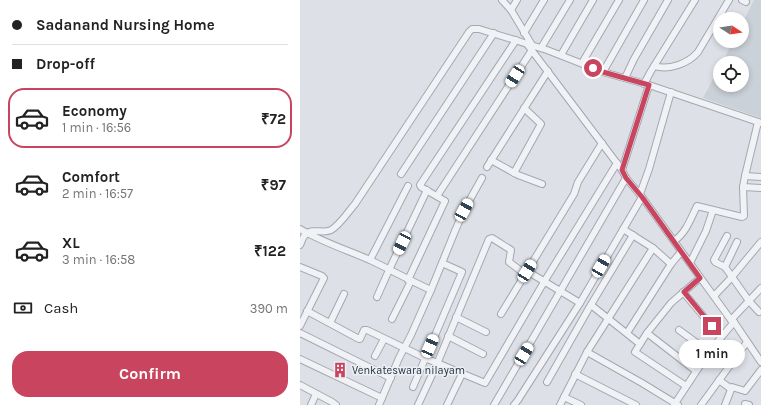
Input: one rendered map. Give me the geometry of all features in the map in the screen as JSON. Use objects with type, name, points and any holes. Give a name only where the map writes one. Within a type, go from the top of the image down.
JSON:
[{"type":"street","points":[[502,0],[511,10],[531,46],[548,71],[674,241],[761,362]]},
{"type":"street","points":[[511,10],[517,0]]},
{"type":"street","points":[[524,34],[544,0]]},
{"type":"street","points":[[541,48],[570,0]]},
{"type":"street","points":[[561,55],[594,0]]},
{"type":"street","points":[[582,63],[619,0]]},
{"type":"street","points":[[603,72],[644,0]]},
{"type":"street","points":[[625,78],[668,0]]},
{"type":"street","points":[[622,170],[647,84],[654,66],[695,0]]},
{"type":"street","points":[[654,66],[669,67],[683,63],[694,57],[729,0]]},
{"type":"street","points":[[302,240],[313,231],[330,231],[355,204],[469,32],[479,29],[541,48],[603,72],[647,84],[760,122],[743,187],[744,217],[696,206],[694,214],[688,224],[674,241]]},
{"type":"street","points":[[401,174],[494,33]]},
{"type":"street","points":[[392,319],[445,201],[421,187],[421,184],[516,40]]},
{"type":"street","points":[[437,196],[531,46]]},
{"type":"street","points":[[487,167],[548,71]]},
{"type":"street","points":[[514,405],[580,303],[641,196],[671,92]]},
{"type":"street","points":[[514,173],[541,124],[524,108]]},
{"type":"street","points":[[501,314],[574,194],[578,182],[602,143]]},
{"type":"street","points":[[491,160],[514,173],[542,184]]},
{"type":"street","points":[[307,311],[359,339],[365,330],[437,364],[485,383],[544,282],[617,164]]},
{"type":"street","points":[[745,176],[761,177]]},
{"type":"street","points":[[379,405],[431,290],[464,210],[482,178]]},
{"type":"street","points":[[494,405],[626,178]]},
{"type":"street","points":[[370,260],[408,186]]},
{"type":"street","points":[[743,187],[761,188]]},
{"type":"street","points":[[378,297],[389,270],[427,190]]},
{"type":"street","points":[[690,263],[706,231],[713,210]]},
{"type":"street","points":[[300,229],[302,240]]},
{"type":"street","points":[[623,229],[653,248],[671,264]]},
{"type":"street","points":[[547,382],[633,235]]},
{"type":"street","points":[[727,236],[714,260],[725,267],[731,278],[759,312]]},
{"type":"street","points":[[418,405],[437,364],[489,239],[492,238],[511,250],[509,262],[580,303]]},
{"type":"street","points":[[302,240],[370,260],[431,290]]},
{"type":"street","points":[[725,267],[737,242]]},
{"type":"street","points":[[714,296],[761,242]]},
{"type":"street","points":[[560,405],[587,352],[653,248]]},
{"type":"street","points":[[627,333],[671,264],[681,252]]},
{"type":"street","points":[[413,387],[462,272],[442,263]]},
{"type":"street","points":[[300,267],[324,278],[300,326]]},
{"type":"street","points":[[686,386],[635,352],[647,333],[671,303],[700,278]]},
{"type":"street","points":[[587,352],[642,383],[675,404],[709,352],[732,321],[761,288]]},
{"type":"street","points":[[684,292],[721,337]]},
{"type":"street","points":[[330,323],[344,294]]},
{"type":"street","points":[[591,305],[640,344]]},
{"type":"street","points":[[456,317],[486,332]]},
{"type":"street","points":[[679,330],[709,352]]},
{"type":"street","points":[[300,333],[391,378]]},
{"type":"street","points":[[647,333],[696,371]]},
{"type":"street","points":[[448,336],[483,354]]},
{"type":"street","points":[[375,356],[384,339]]},
{"type":"street","points":[[701,405],[747,342]]},
{"type":"street","points":[[300,359],[382,398]]},
{"type":"street","points":[[725,405],[733,386],[745,391],[761,370]]},
{"type":"street","points":[[447,405],[462,374]]},
{"type":"street","points":[[575,374],[636,405]]},
{"type":"street","points":[[719,380],[731,389]]},
{"type":"street","points":[[300,385],[336,405]]},
{"type":"street","points":[[311,405],[316,394]]},
{"type":"street","points":[[564,397],[581,405]]},
{"type":"street","points":[[745,405],[749,405]]},
{"type":"shaded area","points":[[754,0],[761,0],[761,118],[703,98],[713,79],[713,92],[749,92],[749,56],[726,56],[730,48],[749,48],[748,12]]},
{"type":"place","name":"Venkateswara nilayam","points":[[340,370]]},
{"type":"route","points":[[593,68],[649,85],[622,170],[626,178],[642,197],[700,278],[684,292],[712,326]]}]
